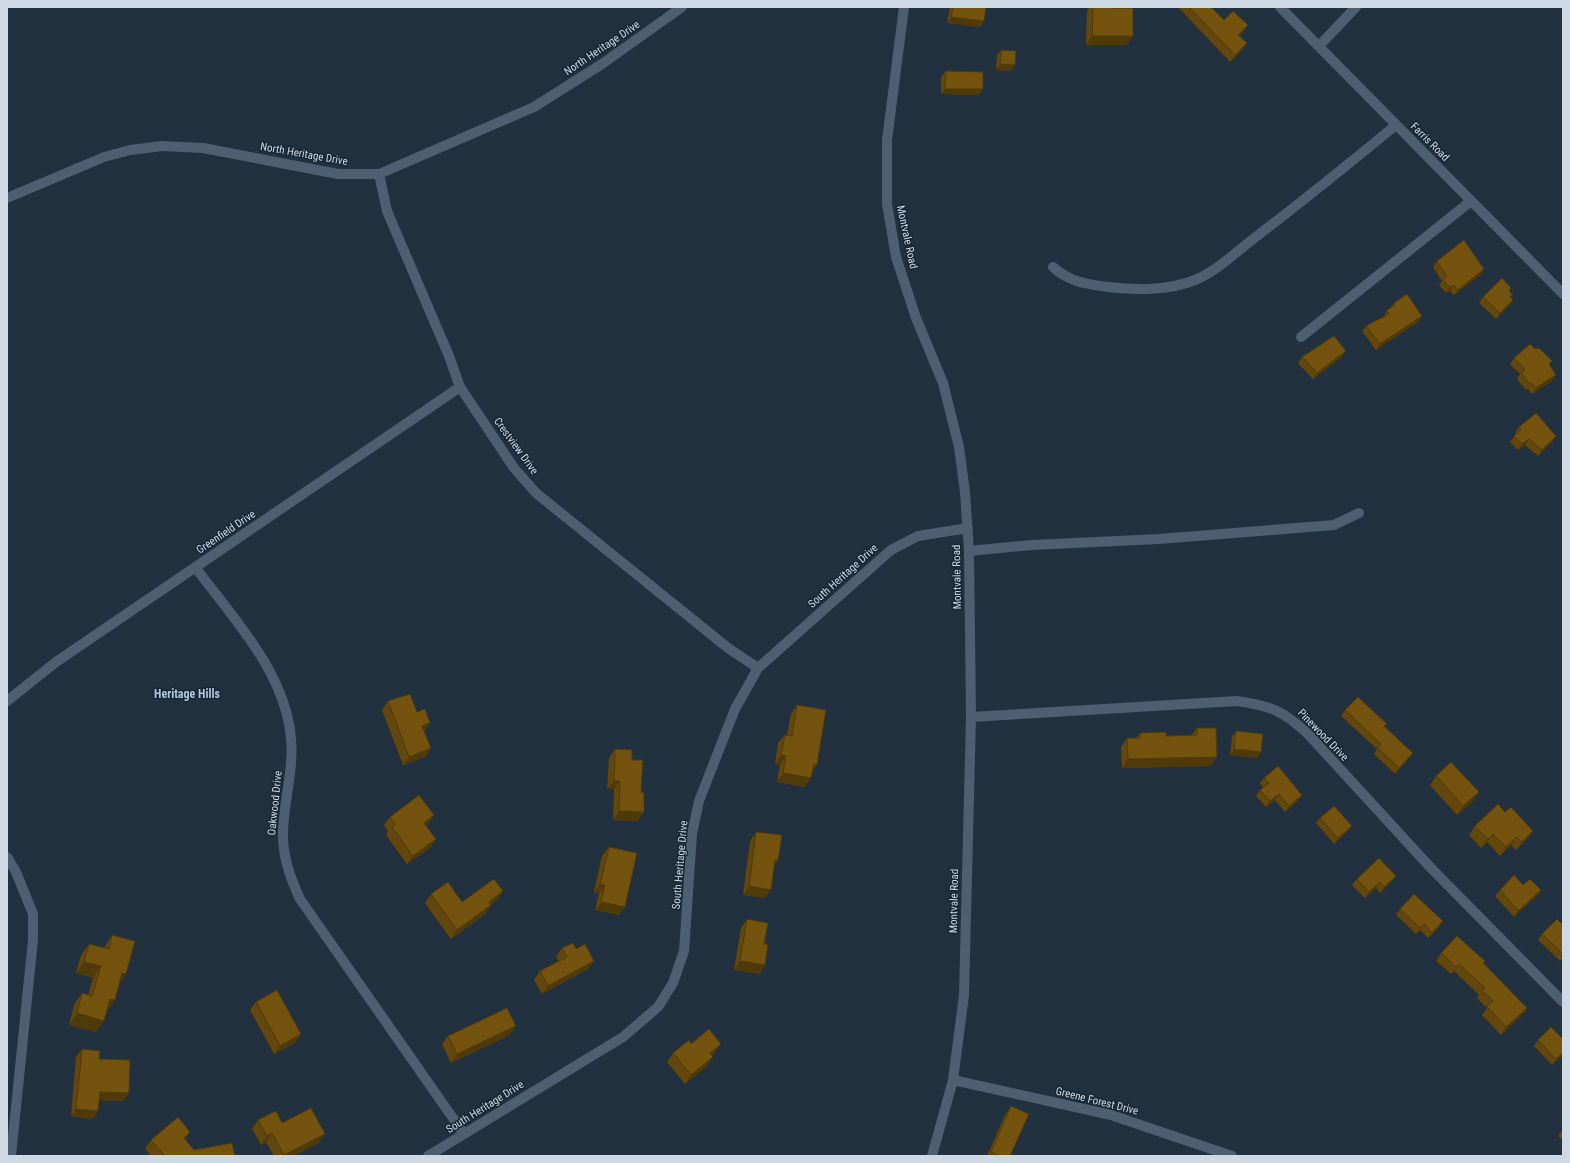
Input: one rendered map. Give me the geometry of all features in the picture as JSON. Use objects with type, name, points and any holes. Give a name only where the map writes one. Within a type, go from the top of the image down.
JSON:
[{"type":"street","name":"North Heritage Drive","points":[[7,198],[104,157],[130,150],[162,146],[203,148],[338,174],[379,174],[534,107],[602,64],[682,7]]},
{"type":"street","name":"Montvale Road","points":[[904,7],[887,140],[887,204],[898,263],[916,318],[944,383],[959,447],[968,528],[969,551],[971,717],[964,995],[954,1080],[932,1156]]},
{"type":"street","name":"Farris Road","points":[[1280,7],[1563,294]]},
{"type":"street","points":[[1319,46],[1356,7]]},
{"type":"street","points":[[1053,267],[1062,276],[1081,283],[1130,289],[1165,288],[1195,280],[1219,266],[1303,201],[1396,125]]},
{"type":"street","name":"Crestview Drive","points":[[379,174],[387,211],[450,356],[460,386],[514,468],[536,493],[728,648],[758,668]]},
{"type":"street","points":[[1301,337],[1471,201]]},
{"type":"street","name":"Greenfield Drive","points":[[7,701],[56,662],[460,386]]},
{"type":"street","points":[[969,551],[1032,545],[1166,538],[1327,526],[1334,525],[1359,513]]},
{"type":"street","name":"South Heritage Drive","points":[[428,1156],[623,1036],[658,1007],[673,983],[684,951],[692,834],[699,801],[735,709],[758,668],[891,550],[918,536],[968,528]]},
{"type":"street","name":"Oakwood Drive","points":[[195,567],[252,643],[274,681],[288,714],[291,740],[291,777],[284,817],[283,837],[284,856],[289,877],[300,899],[464,1134]]},
{"type":"street","name":"Pinewood Drive","points":[[971,717],[1237,701],[1263,704],[1289,716],[1308,734],[1430,867],[1563,1002]]},
{"type":"street","points":[[7,857],[16,872],[33,914],[33,940],[11,1156]]},
{"type":"street","name":"Greene Forest Drive","points":[[954,1080],[1111,1115],[1232,1156]]},
{"type":"building","points":[[953,7],[986,7],[984,21],[951,17]]},
{"type":"building","points":[[1093,7],[1133,8],[1133,36],[1092,36]]},
{"type":"building","points":[[1189,7],[1211,7],[1224,20],[1233,11],[1248,25],[1238,35],[1247,43],[1235,55]]},
{"type":"building","points":[[1001,50],[1016,51],[1015,65],[1000,64]]},
{"type":"building","points":[[946,71],[983,72],[983,89],[945,89]]},
{"type":"building","points":[[1464,240],[1484,269],[1458,290],[1454,285],[1450,287],[1443,280],[1447,276],[1437,261]]},
{"type":"building","points":[[1502,278],[1511,288],[1509,291],[1513,295],[1510,296],[1513,300],[1500,313],[1483,297]]},
{"type":"building","points":[[1407,294],[1422,316],[1380,344],[1366,326],[1389,314],[1387,310]]},
{"type":"building","points":[[1334,336],[1346,351],[1317,373],[1302,357]]},
{"type":"building","points":[[1530,344],[1535,349],[1539,348],[1552,361],[1549,364],[1556,375],[1536,388],[1532,383],[1530,384],[1521,373],[1525,370],[1514,358]]},
{"type":"building","points":[[1536,413],[1556,436],[1542,450],[1529,439],[1522,444],[1514,436],[1521,430],[1519,427]]},
{"type":"building","points":[[410,694],[417,712],[425,709],[430,723],[422,726],[431,748],[409,757],[388,701]]},
{"type":"building","points":[[1358,697],[1387,724],[1384,726],[1413,753],[1399,768],[1378,748],[1381,744],[1345,710]]},
{"type":"building","points":[[797,705],[826,710],[817,765],[814,764],[811,778],[783,773],[786,756],[781,755],[785,735],[792,736]]},
{"type":"building","points":[[1197,728],[1216,728],[1217,757],[1128,759],[1127,738],[1140,738],[1140,733],[1166,732],[1166,736],[1197,735]]},
{"type":"building","points":[[1236,731],[1263,734],[1261,752],[1234,749]]},
{"type":"building","points":[[615,749],[632,750],[632,760],[643,760],[641,792],[644,793],[644,812],[619,811],[620,781],[614,781]]},
{"type":"building","points":[[1451,762],[1479,792],[1463,806],[1436,776]]},
{"type":"building","points":[[1278,766],[1302,795],[1289,806],[1279,794],[1270,801],[1260,790],[1269,783],[1264,778]]},
{"type":"building","points":[[419,795],[434,815],[424,823],[436,839],[413,856],[392,827],[395,824],[390,817]]},
{"type":"building","points":[[1498,804],[1505,812],[1511,807],[1533,831],[1522,842],[1517,837],[1506,847],[1493,834],[1488,839],[1475,826]]},
{"type":"building","points":[[1334,806],[1352,826],[1338,838],[1320,818]]},
{"type":"building","points":[[756,832],[782,835],[778,860],[775,860],[771,890],[749,886]]},
{"type":"building","points":[[609,847],[637,853],[625,907],[601,902],[605,885],[600,884]]},
{"type":"building","points":[[1379,858],[1396,876],[1384,887],[1380,882],[1369,892],[1357,879]]},
{"type":"building","points":[[1514,875],[1523,885],[1530,879],[1541,890],[1518,911],[1500,890]]},
{"type":"building","points":[[494,879],[503,891],[489,902],[491,905],[457,930],[431,894],[448,882],[462,902]]},
{"type":"building","points":[[1414,894],[1443,921],[1432,933],[1424,924],[1420,928],[1400,909]]},
{"type":"building","points":[[747,919],[768,923],[764,944],[768,944],[765,965],[740,961]]},
{"type":"building","points":[[1557,919],[1563,925],[1563,954],[1542,934]]},
{"type":"building","points":[[112,935],[135,941],[126,974],[122,973],[115,1000],[110,999],[104,1021],[77,1013],[82,993],[92,996],[101,966],[84,962],[89,944],[109,949]]},
{"type":"building","points":[[1457,936],[1485,961],[1483,963],[1527,1008],[1506,1027],[1487,1007],[1493,1001],[1482,991],[1485,988],[1459,964],[1456,967],[1441,953]]},
{"type":"building","points":[[573,943],[576,949],[585,944],[594,961],[548,986],[540,971],[567,957],[562,948]]},
{"type":"building","points":[[277,990],[301,1034],[280,1046],[256,1002]]},
{"type":"building","points":[[507,1008],[516,1026],[457,1054],[448,1036]]},
{"type":"building","points":[[1551,1027],[1563,1039],[1563,1053],[1556,1059],[1538,1040]]},
{"type":"building","points":[[709,1029],[721,1044],[710,1053],[713,1057],[691,1075],[673,1053],[689,1040],[691,1044]]},
{"type":"building","points":[[82,1049],[100,1051],[99,1059],[130,1060],[129,1093],[100,1092],[98,1111],[76,1109]]},
{"type":"building","points":[[1011,1106],[1029,1114],[1010,1156],[999,1156],[991,1152]]},
{"type":"building","points":[[311,1108],[325,1134],[284,1155],[272,1133],[267,1136],[258,1120],[276,1111],[282,1123]]},
{"type":"building","points":[[178,1117],[190,1132],[184,1138],[194,1150],[232,1143],[235,1156],[165,1156],[151,1140]]},
{"type":"district","name":"Heritage Hills","points":[[187,694]]}]
